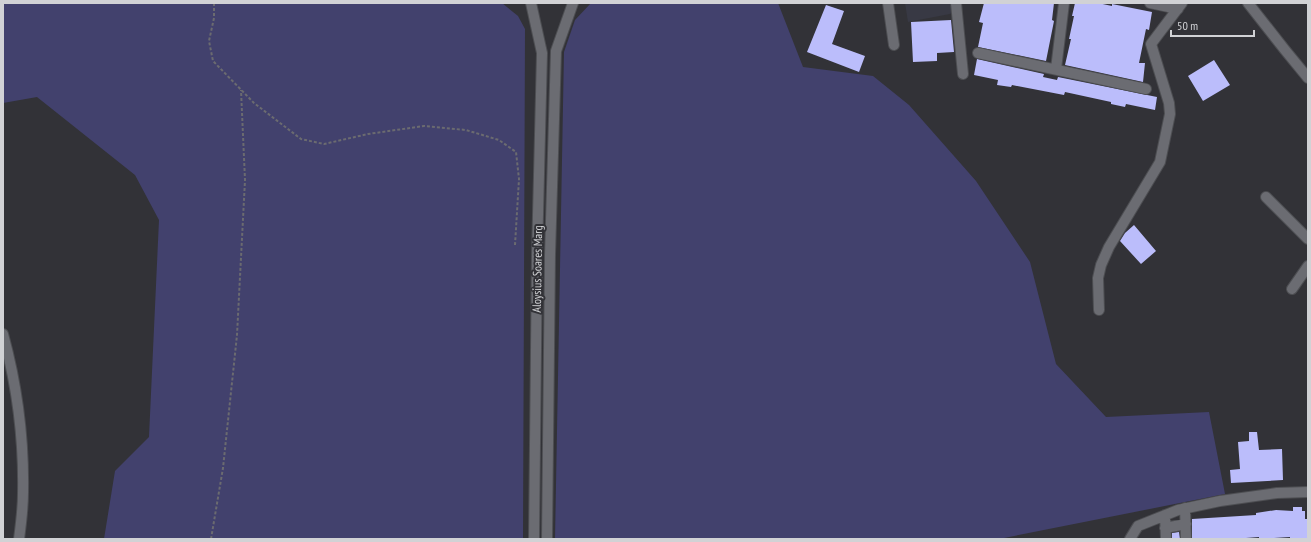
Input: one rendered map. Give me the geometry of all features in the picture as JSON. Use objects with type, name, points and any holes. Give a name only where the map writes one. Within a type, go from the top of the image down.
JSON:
[{"type":"street","name":"Aloysius Soares Marg","points":[[531,3],[542,53],[537,255],[534,539]]},
{"type":"street","name":"Aloysius Soares Marg","points":[[548,539],[550,255],[556,51],[573,3]]},
{"type":"street","points":[[888,3],[894,45]]},
{"type":"street","points":[[956,3],[963,74]]},
{"type":"street","points":[[1056,69],[1064,3]]},
{"type":"street","points":[[1150,3],[1180,6]]},
{"type":"street","points":[[1248,3],[1308,78]]},
{"type":"street","points":[[1099,310],[1098,278],[1101,265],[1109,247],[1160,162],[1170,114],[1170,103],[1151,44],[1180,6]]},
{"type":"street","points":[[978,53],[1146,89]]},
{"type":"street","points":[[1266,197],[1308,238]]},
{"type":"street","points":[[537,255],[550,255]]},
{"type":"street","points":[[1292,289],[1308,266]]},
{"type":"street","points":[[537,295],[550,295]]},
{"type":"street","points":[[3,334],[9,355],[21,430],[23,493],[19,539]]},
{"type":"street","points":[[536,335],[549,335]]},
{"type":"street","points":[[1130,539],[1138,526],[1185,508],[1277,493],[1308,492]]},
{"type":"street","points":[[1185,508],[1186,539]]},
{"type":"street","points":[[1165,515],[1166,539]]},
{"type":"street","points":[[1165,528],[1186,524]]},
{"type":"path","points":[[214,3],[214,18],[209,41],[213,61],[254,103],[301,139],[324,144],[368,134],[424,126],[466,130],[499,140],[516,152],[519,179],[515,245]]},
{"type":"path","points":[[211,539],[223,468],[237,336],[245,180],[241,90]]},
{"type":"shaded area","points":[[3,3],[502,3],[518,16],[525,29],[523,539],[104,539],[115,471],[149,437],[159,220],[135,175],[37,97],[3,103]]},
{"type":"shaded area","points":[[591,3],[778,3],[803,67],[873,76],[909,105],[976,181],[1030,262],[1056,364],[1106,417],[1209,412],[1225,494],[999,539],[555,539],[564,52],[575,20]]},
{"type":"shaded area","points":[[905,3],[953,3],[955,13],[908,22]]},
{"type":"building","points":[[984,3],[1054,3],[1052,20],[1054,21],[1046,61],[978,47],[983,23],[979,22]]},
{"type":"building","points":[[1075,3],[1098,3],[1112,6],[1112,4],[1152,12],[1149,30],[1146,29],[1139,63],[1145,63],[1143,82],[1065,65],[1071,39],[1069,39]]},
{"type":"building","points":[[826,5],[844,11],[832,44],[865,56],[859,72],[807,52]]},
{"type":"building","points":[[951,20],[954,52],[937,53],[937,61],[913,62],[911,22]]},
{"type":"building","points":[[977,59],[1044,74],[1043,77],[1057,80],[1058,77],[1157,97],[1155,110],[1126,104],[1125,107],[1111,104],[1111,102],[1065,92],[1064,95],[1012,85],[1011,87],[997,85],[998,80],[974,75]]},
{"type":"building","points":[[1214,60],[1230,85],[1203,101],[1188,76]]},
{"type":"building","points":[[1134,225],[1156,251],[1141,264],[1120,241],[1125,233]]},
{"type":"building","points":[[1249,432],[1257,432],[1259,450],[1282,449],[1283,480],[1231,483],[1230,470],[1240,469],[1238,442],[1249,441]]},
{"type":"building","points":[[1293,507],[1302,507],[1302,511],[1305,511],[1305,519],[1307,519],[1308,522],[1308,539],[1290,539],[1290,537],[1259,539],[1259,537],[1233,539],[1192,539],[1192,519],[1256,515],[1256,513],[1276,510],[1293,511]]},
{"type":"building","points":[[1179,532],[1180,539],[1172,539],[1172,533]]}]
